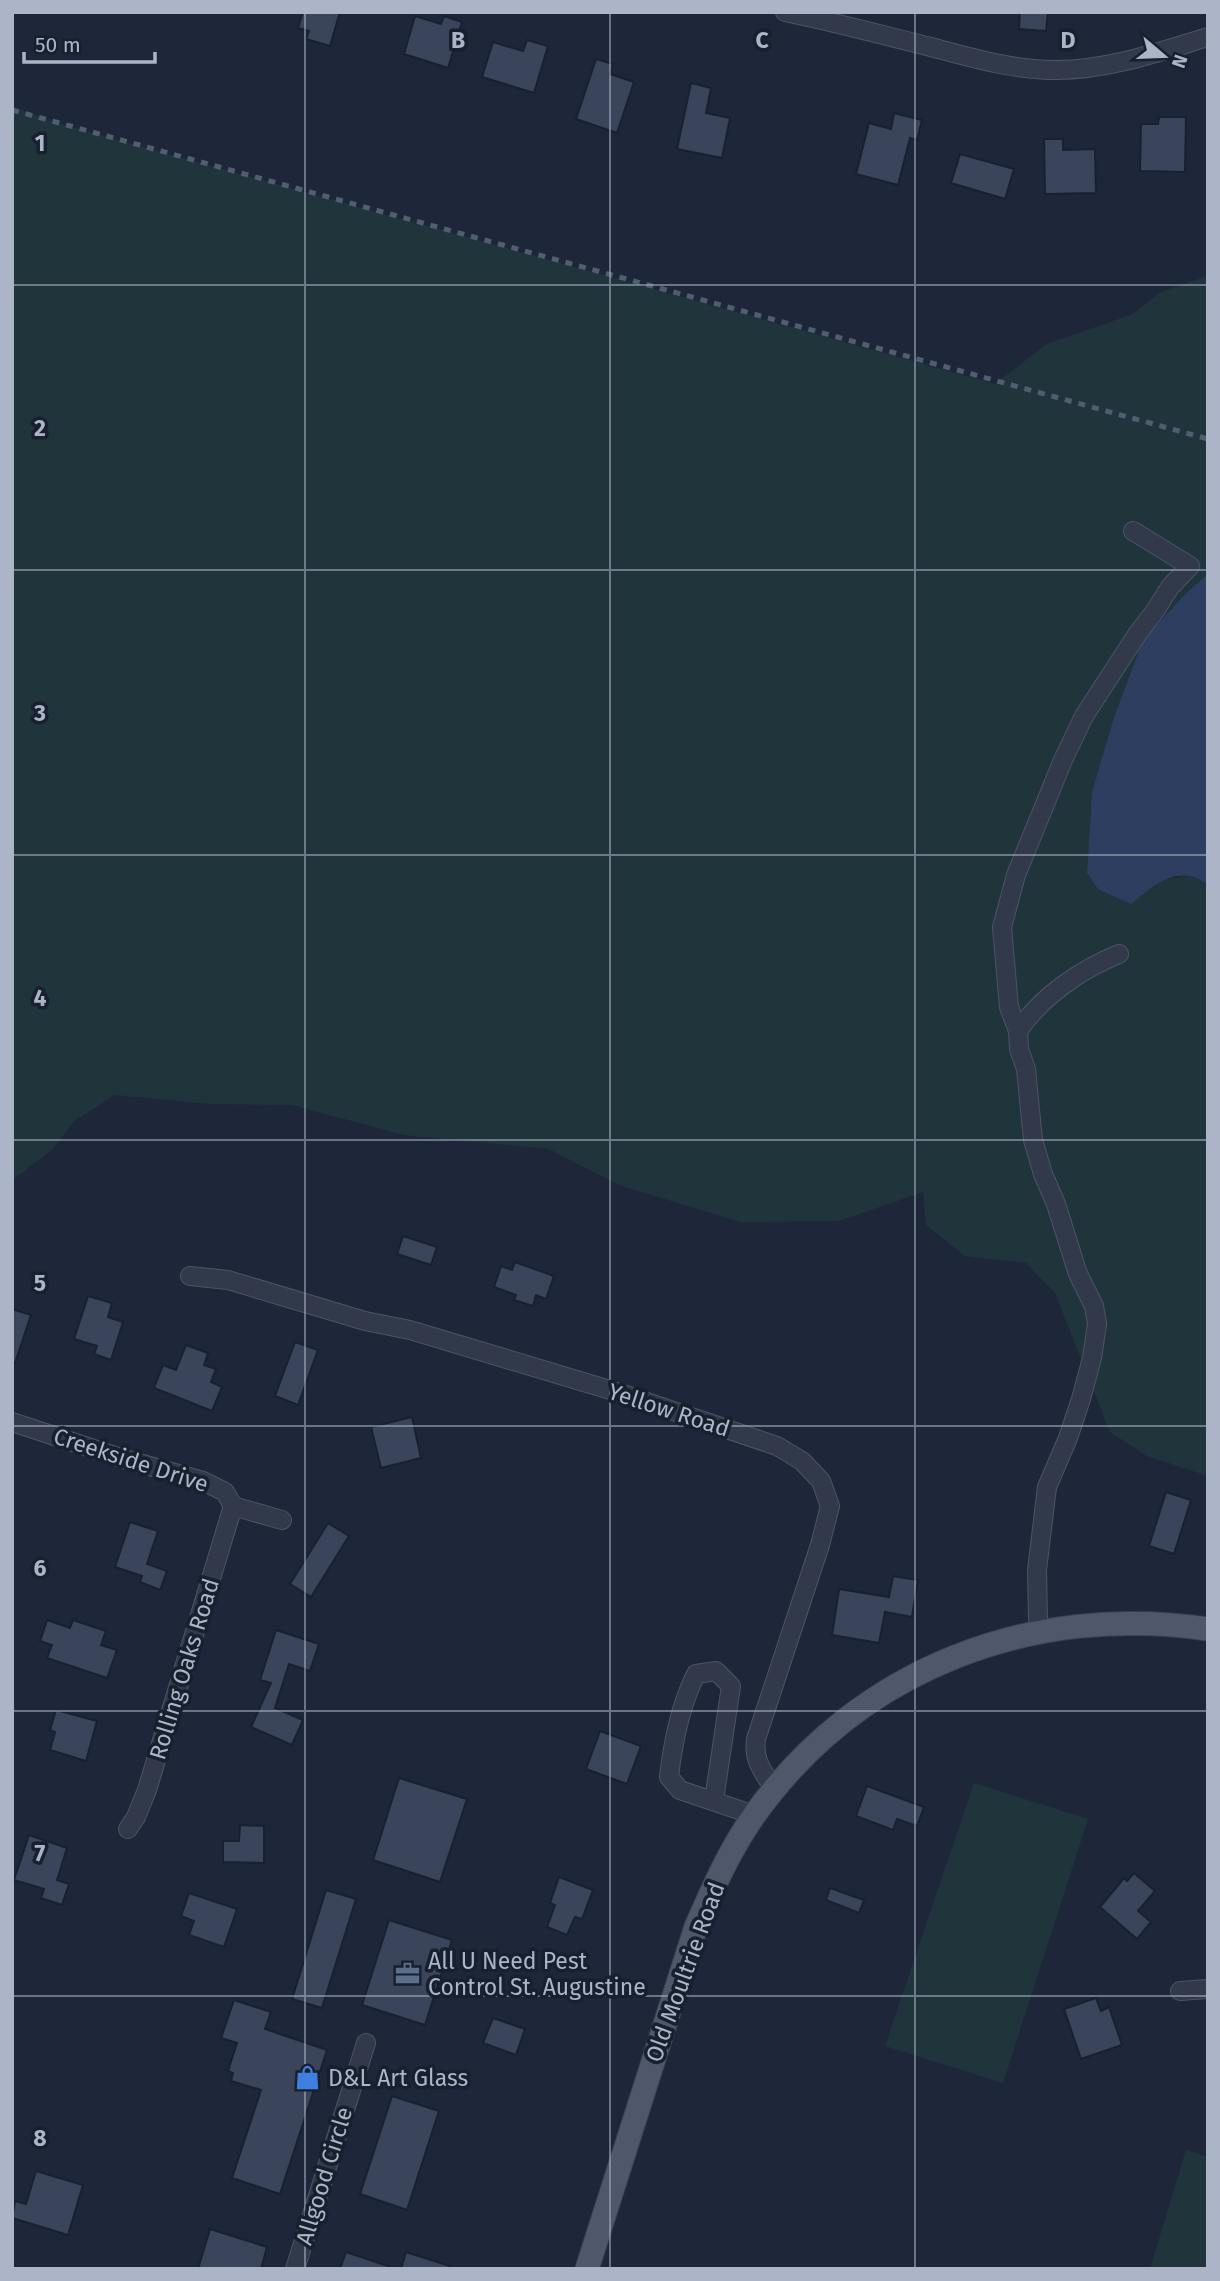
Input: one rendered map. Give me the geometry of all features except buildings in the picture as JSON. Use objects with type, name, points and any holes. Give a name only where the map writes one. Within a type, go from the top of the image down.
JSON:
[{"type":"main road","name":"Old Moultrie Road","points":[[587,2269],[696,1927],[714,1885],[754,1815],[805,1755],[834,1729],[900,1683],[938,1663],[978,1647],[1041,1630],[1082,1624],[1157,1622],[1208,1629]]},
{"type":"street","points":[[785,12],[1018,68],[1057,70],[1117,64],[1208,37]]},
{"type":"street","points":[[1041,1630],[1038,1619],[1037,1570],[1047,1487],[1081,1399],[1092,1358],[1097,1324],[1094,1306],[1078,1274],[1033,1140],[1026,1069],[1019,1049],[1018,1031],[1009,1007],[1002,927],[1016,875],[1084,716],[1170,587],[1190,566],[1133,531]]},
{"type":"street","points":[[1018,1031],[1027,1018],[1049,998],[1082,973],[1119,954]]},
{"type":"street","name":"Yellow Road","points":[[190,1276],[228,1280],[365,1321],[410,1330],[607,1389],[777,1446],[802,1461],[821,1481],[830,1506],[820,1545],[756,1739],[758,1767],[774,1789]]},
{"type":"street","name":"Creekside Drive","points":[[12,1422],[121,1458],[203,1481],[225,1492],[233,1506],[282,1520]]},
{"type":"street","name":"Rolling Oaks Road","points":[[128,1829],[147,1790],[233,1506]]},
{"type":"street","points":[[714,1800],[731,1686],[716,1671],[696,1674],[686,1693],[672,1750],[669,1777],[680,1790],[754,1815]]},
{"type":"street","points":[[1180,1991],[1208,1989]]},
{"type":"street","name":"Allgood Circle","points":[[295,2269],[366,2043]]},
{"type":"green space","points":[[12,106],[53,122],[995,384],[1047,344],[1133,314],[1160,292],[1208,276],[1208,574],[1187,592],[1143,640],[1114,717],[1092,792],[1087,873],[1160,880],[1186,876],[1202,880],[1208,885],[1208,1476],[1147,1456],[1110,1432],[1055,1293],[1026,1263],[965,1256],[926,1225],[923,1192],[839,1221],[740,1222],[619,1185],[549,1149],[404,1135],[292,1105],[210,1104],[115,1095],[74,1121],[53,1149],[12,1180]]},
{"type":"green space","points":[[974,1783],[1088,1819],[1003,2083],[885,2046]]},
{"type":"green space","points":[[1186,2150],[1208,2157],[1208,2269],[1150,2269]]},
{"type":"water","points":[[1208,574],[1208,885],[1197,878],[1176,876],[1157,884],[1131,904],[1098,889],[1087,873],[1092,792],[1114,717],[1143,640],[1187,592]]},
{"type":"railway","points":[[12,110],[1208,439]]},
{"type":"place","name":"All U Need Pest Control St. Augustine","points":[[408,1974]]},
{"type":"place","name":"D&L Art Glass","points":[[308,2078]]}]
